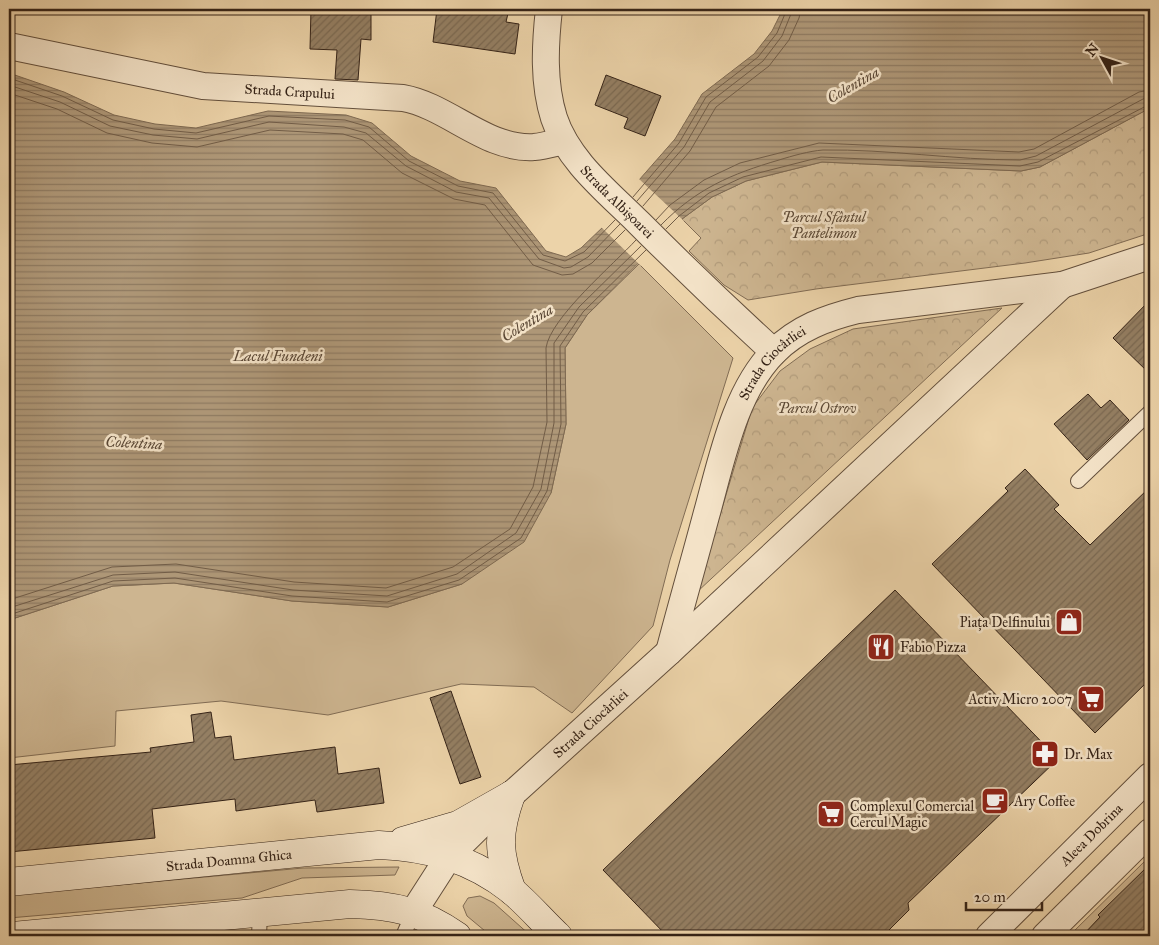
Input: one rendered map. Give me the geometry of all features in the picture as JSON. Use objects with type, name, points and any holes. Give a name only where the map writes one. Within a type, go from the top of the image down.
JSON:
[{"type":"main road","points":[[379,845],[407,841],[436,833],[478,816],[511,795]]},
{"type":"main road","points":[[511,795],[502,819],[500,843],[504,869],[512,891]]},
{"type":"main road","name":"Strada Doamna Ghica","points":[[9,882],[379,845],[410,846],[450,855],[482,870],[512,891],[558,936]]},
{"type":"main road","points":[[13,936],[260,925],[350,904],[392,906],[414,912],[457,936]]},
{"type":"street","name":"Strada Albișoarei","points":[[549,9],[546,70],[554,118],[564,141],[593,177],[697,280],[774,352]]},
{"type":"street","name":"Strada Crapului","points":[[9,46],[203,86],[403,98],[426,103],[488,136],[510,144],[533,147],[564,141]]},
{"type":"street","name":"Strada Ciocârliei","points":[[669,652],[724,455],[741,404],[753,381],[774,352],[804,328],[834,316],[858,310],[1062,285],[1150,256]]},
{"type":"street","name":"Strada Ciocârliei","points":[[414,912],[450,855],[511,795],[669,652],[1062,285]]},
{"type":"street","name":"Aleea Dobrina","points":[[990,936],[1150,776]]},
{"type":"street","points":[[1044,936],[1150,832]]},
{"type":"lane","points":[[1078,481],[1150,412]]},
{"type":"lane","points":[[403,936],[414,912]]},
{"type":"green space","name":"Parcul Sfântul Pantelimon","points":[[1150,108],[1150,233],[1089,253],[1025,263],[816,289],[748,300],[724,285],[689,251],[701,238],[682,219],[712,197],[746,181],[822,162],[1021,171],[1040,167]]},
{"type":"green space","points":[[639,264],[733,358],[670,560],[653,626],[572,713],[534,687],[461,684],[328,715],[221,701],[116,711],[115,746],[9,758],[9,620],[113,586],[174,583],[292,601],[388,607],[462,584],[551,493],[566,424],[565,348],[587,315]]},
{"type":"green space","name":"Parcul Ostrov","points":[[1002,308],[697,592],[752,408],[780,371],[810,349],[853,329]]},
{"type":"green space","points":[[1150,856],[1150,936],[1069,936]]},
{"type":"green space","points":[[399,867],[395,875],[302,878],[242,898],[9,918],[9,895],[303,868]]},
{"type":"green space","points":[[480,896],[494,903],[531,936],[491,936],[467,916],[463,906],[468,898]]},
{"type":"water","name":"Lacul Fundeni","points":[[783,9],[1150,9],[1150,108],[1040,167],[1021,171],[822,162],[746,181],[712,197],[682,219],[587,315],[565,348],[566,424],[551,493],[524,542],[462,584],[388,607],[292,601],[174,583],[113,586],[9,620],[9,73],[64,92],[114,115],[155,124],[196,128],[268,111],[346,115],[372,123],[411,156],[460,181],[496,188],[546,251],[566,257],[581,248],[605,225],[639,180],[675,139],[702,94],[754,54],[772,31]]},
{"type":"pier","points":[[638,178],[684,221],[641,266],[600,226]]},
{"type":"building","points":[[311,9],[371,9],[371,40],[361,39],[358,80],[335,79],[337,50],[310,49]]},
{"type":"building","points":[[437,9],[509,9],[506,22],[519,24],[515,54],[433,42]]},
{"type":"building","points":[[606,75],[661,96],[645,136],[624,128],[628,118],[595,105]]},
{"type":"building","points":[[1150,300],[1150,374],[1113,338]]},
{"type":"building","points":[[1088,394],[1101,408],[1110,400],[1129,420],[1087,460],[1054,424]]},
{"type":"building","name":"Piața Delfinului","points":[[1025,469],[1059,505],[1054,509],[1090,545],[1150,487],[1150,679],[1095,733],[932,564],[1008,491],[1005,488]]},
{"type":"building","name":"Complexul Comercial Cercul Magic","points":[[895,590],[1058,759],[908,903],[909,910],[883,936],[667,936],[603,870]]},
{"type":"building","points":[[451,691],[481,777],[460,784],[430,698]]},
{"type":"building","points":[[211,712],[215,738],[231,736],[234,760],[335,747],[338,774],[379,768],[384,803],[317,812],[315,800],[236,811],[235,799],[152,809],[155,838],[9,852],[9,765],[151,752],[150,748],[194,742],[191,715]]},
{"type":"building","points":[[1150,864],[1150,936],[1082,936],[1100,917],[1098,915]]},
{"type":"place","name":"Piața Delfinului","points":[[1069,622]]},
{"type":"place","name":"Fabio Pizza","points":[[881,647]]},
{"type":"place","name":"Activ Micro 2007","points":[[1091,699]]},
{"type":"place","name":"Dr. Max","points":[[1045,754]]},
{"type":"place","name":"Ary Coffee","points":[[995,801]]},
{"type":"place","name":"Complexul Comercial Cercul Magic","points":[[831,814]]},
{"type":"water label","name":"Colentina","points":[[853,85]]},
{"type":"water label","name":"Colentina","points":[[527,323]]},
{"type":"water label","name":"Colentina","points":[[134,443]]}]
